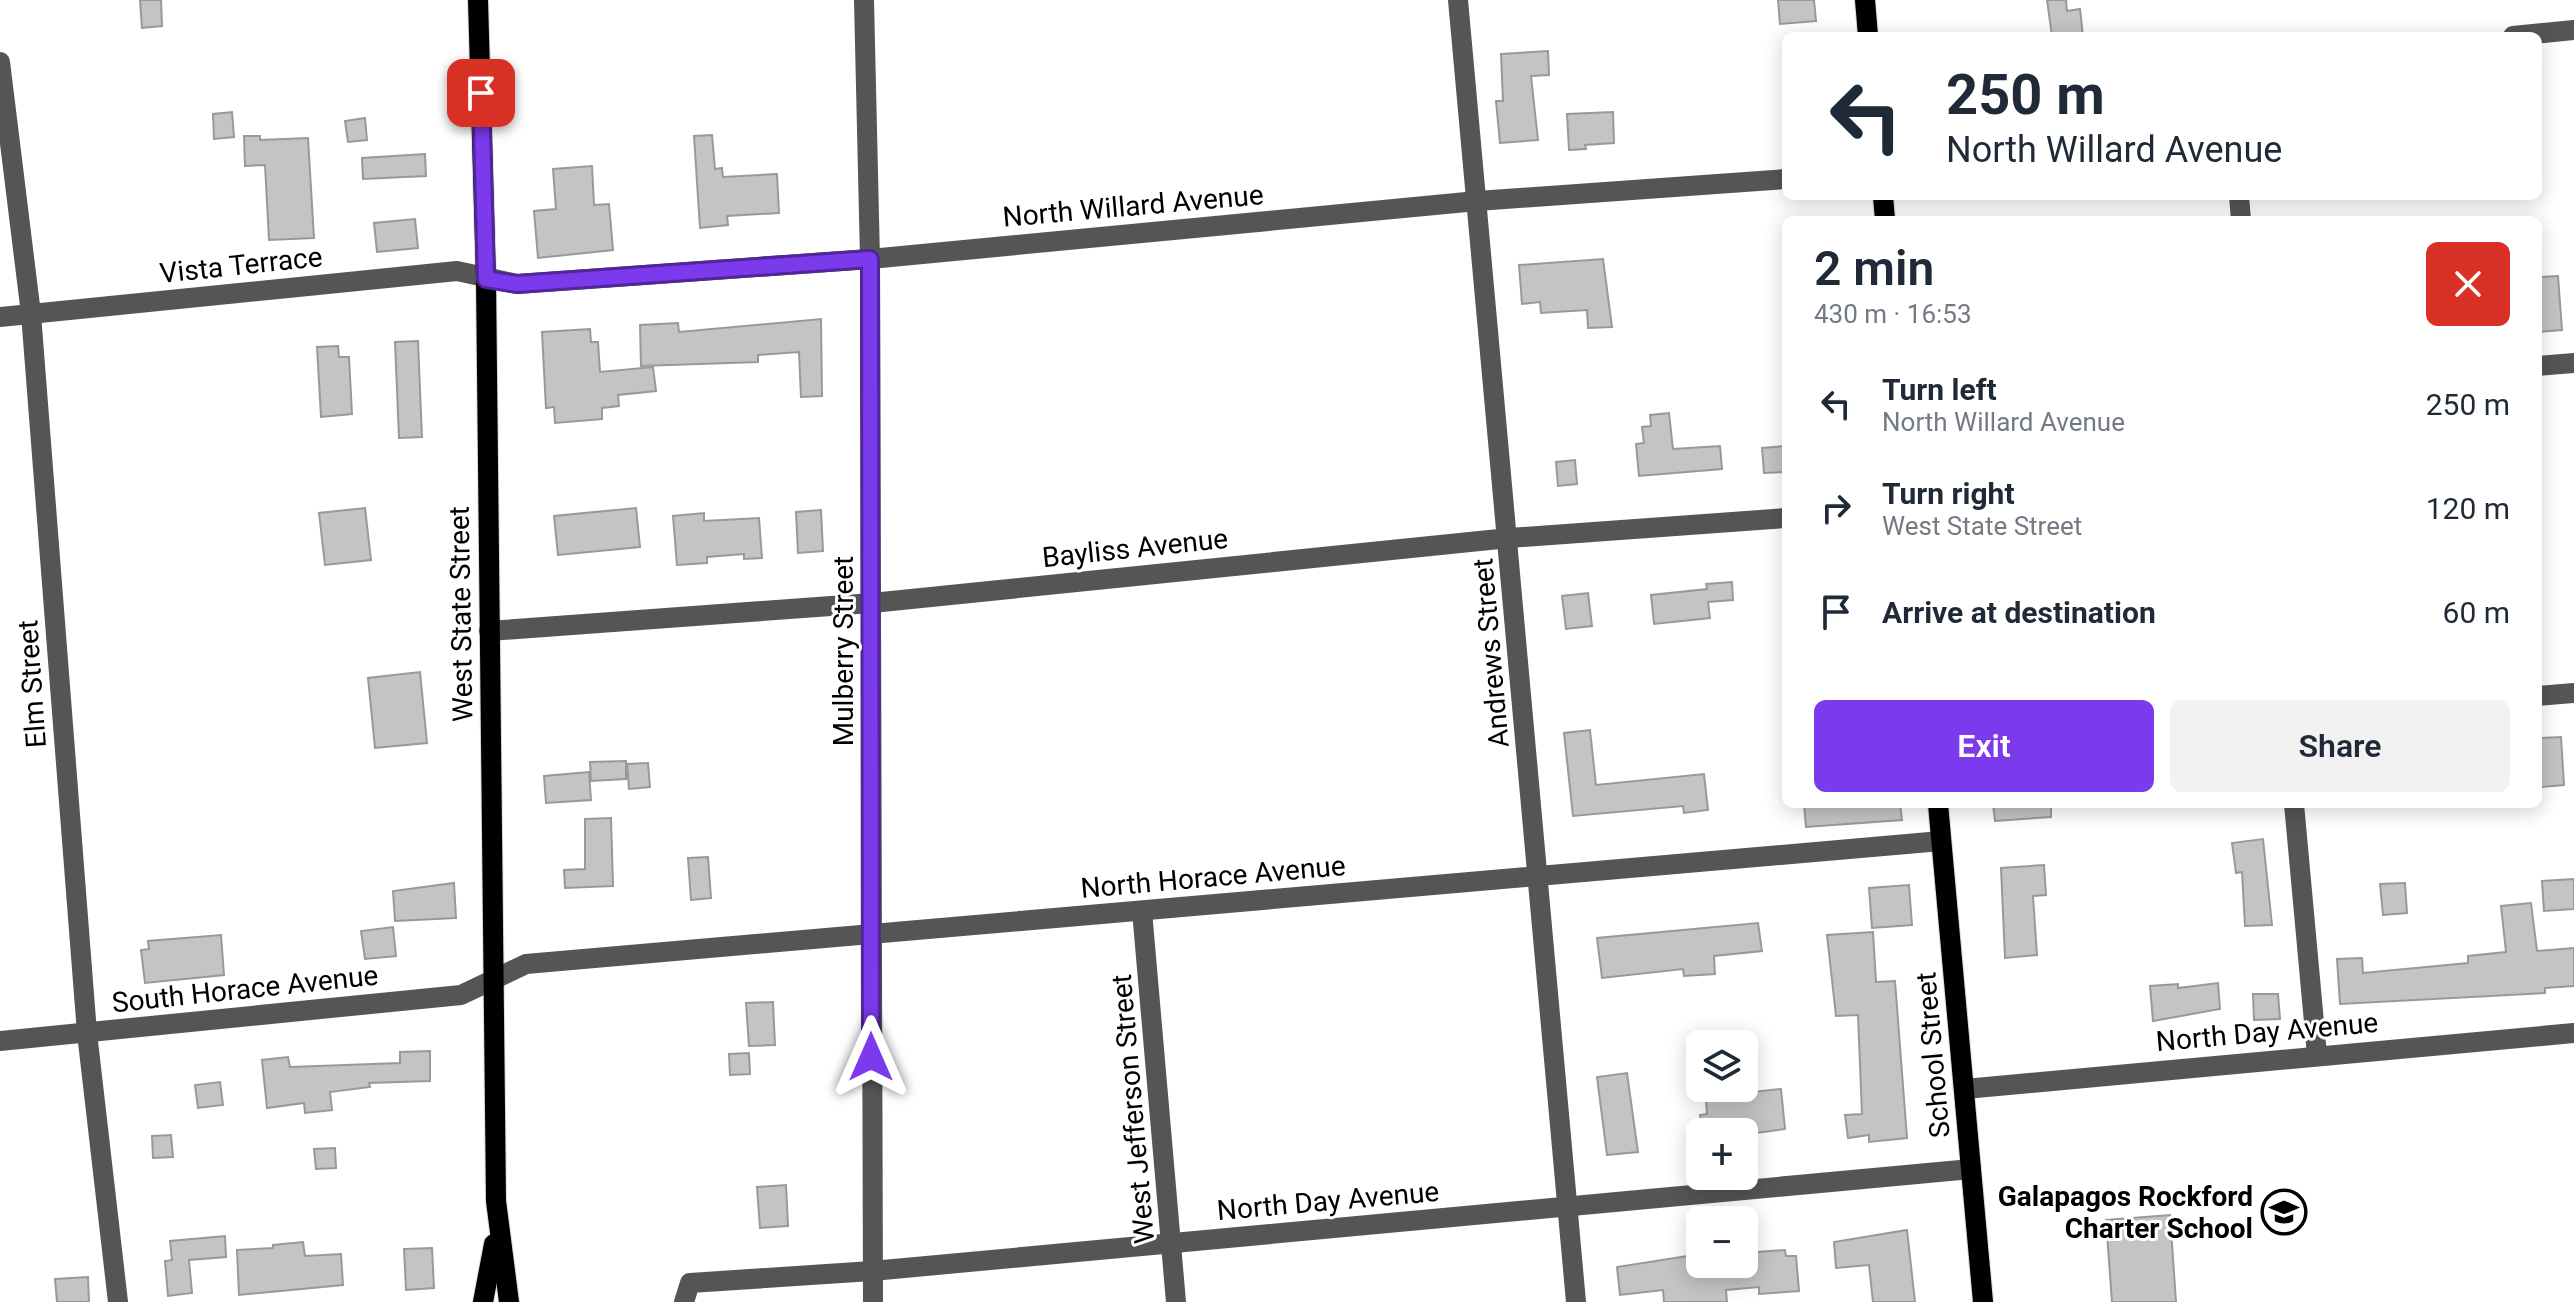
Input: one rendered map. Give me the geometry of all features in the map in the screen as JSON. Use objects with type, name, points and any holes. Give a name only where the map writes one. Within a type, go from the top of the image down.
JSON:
[{"type":"main road","name":"West State Street","points":[[478,0],[486,279],[497,1228],[509,1302]]},
{"type":"main road","points":[[1865,0],[1868,32]]},
{"type":"main road","name":"School Street","points":[[1938,808],[1983,1302]]},
{"type":"main road","name":"West State Street","points":[[483,1302],[497,1228]]},
{"type":"street","name":"Mulberry Street","points":[[864,0],[870,259],[873,1302]]},
{"type":"street","name":"Andrews Street","points":[[1458,0],[1576,1302]]},
{"type":"street","points":[[2542,33],[2574,30]]},
{"type":"street","name":"Elm Street","points":[[0,62],[31,314],[87,1033],[118,1302]]},
{"type":"street","name":"North Willard Avenue","points":[[486,279],[517,284],[870,259],[1477,201],[1782,179]]},
{"type":"street","name":"Vista Terrace","points":[[0,317],[457,271],[486,279]]},
{"type":"street","points":[[2542,366],[2574,363]]},
{"type":"street","name":"Bayliss Avenue","points":[[489,631],[872,603],[1509,538],[1782,518]]},
{"type":"street","points":[[2542,696],[2574,693]]},
{"type":"street","points":[[2294,808],[2317,1055]]},
{"type":"street","name":"North Horace Avenue","points":[[493,981],[526,964],[1941,841]]},
{"type":"street","name":"West Jefferson Street","points":[[1142,911],[1174,1242],[1176,1302]]},
{"type":"street","name":"South Horace Avenue","points":[[0,1041],[461,995],[493,981]]},
{"type":"street","name":"North Day Avenue","points":[[1965,1089],[2574,1033]]},
{"type":"street","name":"North Day Avenue","points":[[687,1292],[1174,1242],[1971,1169]]},
{"type":"building","points":[[140,0],[161,0],[162,26],[142,28]]},
{"type":"building","points":[[1778,0],[1814,0],[1816,21],[1780,24]]},
{"type":"building","points":[[2047,0],[2066,0],[2067,11],[2080,9],[2083,32],[2051,32]]},
{"type":"building","points":[[1548,51],[1549,75],[1531,76],[1538,140],[1500,143],[1496,101],[1503,101],[1501,54]]},
{"type":"building","points":[[232,112],[234,137],[214,139],[213,114]]},
{"type":"building","points":[[1613,112],[1614,143],[1585,145],[1586,149],[1569,150],[1567,114]]},
{"type":"building","points":[[365,118],[367,140],[348,142],[345,121]]},
{"type":"building","points":[[712,135],[715,169],[722,168],[723,177],[777,174],[779,213],[727,216],[728,225],[700,228],[694,136]]},
{"type":"building","points":[[244,136],[260,136],[260,140],[308,138],[314,238],[269,240],[265,165],[245,166]]},
{"type":"building","points":[[425,154],[426,176],[363,179],[362,158]]},
{"type":"building","points":[[592,166],[594,205],[609,204],[613,250],[538,258],[534,211],[556,209],[553,169]]},
{"type":"building","points":[[415,219],[418,248],[377,252],[374,223]]},
{"type":"building","points":[[1603,259],[1612,327],[1588,328],[1587,310],[1541,313],[1540,302],[1522,304],[1519,265]]},
{"type":"building","points":[[2558,276],[2562,330],[2542,332],[2542,277]]},
{"type":"building","points":[[821,319],[822,396],[801,397],[799,352],[758,355],[758,362],[641,366],[640,325],[678,323],[679,332]]},
{"type":"building","points":[[590,329],[591,342],[598,342],[600,372],[653,367],[656,391],[618,395],[619,406],[602,408],[602,419],[555,423],[554,407],[546,408],[542,332]]},
{"type":"building","points":[[418,341],[422,437],[399,438],[395,342]]},
{"type":"building","points":[[338,346],[339,357],[349,357],[352,414],[321,417],[317,347]]},
{"type":"building","points":[[1669,413],[1673,449],[1720,446],[1722,469],[1639,476],[1636,444],[1644,443],[1642,427],[1651,426],[1650,415]]},
{"type":"building","points":[[1782,446],[1782,472],[1764,473],[1762,448]]},
{"type":"building","points":[[1575,460],[1577,484],[1558,486],[1556,462]]},
{"type":"building","points":[[365,508],[371,560],[325,565],[319,513]]},
{"type":"building","points":[[636,508],[640,547],[558,555],[554,516]]},
{"type":"building","points":[[821,510],[823,551],[798,553],[796,512]]},
{"type":"building","points":[[704,513],[704,521],[759,518],[762,558],[744,559],[744,554],[707,557],[707,563],[677,565],[673,516]]},
{"type":"building","points":[[1732,582],[1733,600],[1708,602],[1710,618],[1654,624],[1651,595],[1707,589],[1706,584]]},
{"type":"building","points":[[1588,593],[1592,626],[1566,629],[1562,596]]},
{"type":"building","points":[[420,672],[427,743],[375,748],[368,678]]},
{"type":"building","points":[[1590,730],[1596,785],[1704,774],[1708,810],[1684,813],[1683,806],[1573,816],[1564,733]]},
{"type":"building","points":[[2561,737],[2564,785],[2542,787],[2542,738]]},
{"type":"building","points":[[626,761],[626,779],[591,781],[590,762]]},
{"type":"building","points":[[648,763],[650,787],[629,789],[627,764]]},
{"type":"building","points":[[589,772],[591,800],[546,803],[544,776]]},
{"type":"building","points":[[1804,808],[1900,808],[1902,820],[1806,827]]},
{"type":"building","points":[[1993,808],[2051,808],[2051,817],[1995,821]]},
{"type":"building","points":[[611,818],[613,886],[565,888],[564,870],[585,869],[585,819]]},
{"type":"building","points":[[2263,839],[2272,925],[2245,926],[2242,872],[2236,873],[2232,843]]},
{"type":"building","points":[[708,857],[711,898],[691,900],[688,858]]},
{"type":"building","points":[[2044,865],[2046,895],[2033,896],[2037,955],[2005,958],[2001,868]]},
{"type":"building","points":[[2574,879],[2574,909],[2544,911],[2542,881]]},
{"type":"building","points":[[454,883],[456,918],[395,921],[393,891]]},
{"type":"building","points":[[2405,883],[2407,913],[2383,915],[2380,884]]},
{"type":"building","points":[[1909,885],[1912,925],[1872,928],[1869,888]]},
{"type":"building","points":[[2531,903],[2537,951],[2574,948],[2574,986],[2545,988],[2545,993],[2340,1004],[2337,959],[2362,958],[2363,973],[2468,963],[2468,956],[2506,952],[2501,906]]},
{"type":"building","points":[[1758,923],[1762,951],[1714,956],[1715,974],[1684,976],[1683,969],[1602,978],[1597,938]]},
{"type":"building","points":[[393,927],[396,956],[365,959],[361,931]]},
{"type":"building","points":[[1873,932],[1876,982],[1895,981],[1907,1138],[1869,1142],[1869,1135],[1848,1138],[1845,1115],[1862,1114],[1858,1015],[1836,1016],[1827,935]]},
{"type":"building","points":[[221,935],[224,975],[145,983],[141,950],[149,949],[148,941]]},
{"type":"building","points":[[2218,983],[2220,1009],[2153,1021],[2150,986],[2178,984],[2178,988]]},
{"type":"building","points":[[2253,994],[2278,994],[2280,1019],[2254,1020]]},
{"type":"building","points":[[773,1002],[775,1045],[749,1046],[746,1003]]},
{"type":"building","points":[[430,1051],[430,1081],[369,1083],[370,1087],[330,1092],[332,1110],[305,1113],[304,1103],[267,1108],[262,1060],[288,1057],[290,1067],[400,1063],[400,1052]]},
{"type":"building","points":[[749,1053],[750,1074],[730,1075],[729,1054]]},
{"type":"building","points":[[1627,1073],[1638,1152],[1607,1155],[1597,1077]]},
{"type":"building","points":[[220,1082],[223,1105],[198,1108],[195,1085]]},
{"type":"building","points":[[1781,1089],[1785,1129],[1758,1133],[1758,1118],[1700,1118],[1700,1115],[1707,1114],[1706,1102],[1758,1102],[1758,1091]]},
{"type":"building","points":[[171,1135],[173,1157],[153,1158],[152,1136]]},
{"type":"building","points":[[335,1148],[336,1168],[316,1169],[314,1149]]},
{"type":"building","points":[[786,1185],[788,1226],[760,1228],[757,1187]]},
{"type":"building","points":[[2170,1215],[2176,1302],[2112,1302],[2106,1220]]},
{"type":"building","points":[[1907,1230],[1915,1302],[1873,1302],[1869,1265],[1836,1268],[1834,1242]]},
{"type":"building","points":[[225,1236],[226,1257],[189,1260],[192,1293],[168,1296],[165,1261],[172,1260],[170,1241]]},
{"type":"building","points":[[303,1242],[305,1256],[341,1254],[343,1285],[239,1295],[237,1250]]},
{"type":"building","points":[[432,1248],[434,1288],[406,1290],[404,1249]]},
{"type":"building","points":[[1785,1250],[1786,1256],[1796,1256],[1799,1291],[1759,1294],[1759,1287],[1726,1290],[1727,1302],[1664,1302],[1663,1290],[1620,1295],[1617,1267],[1686,1256],[1686,1278],[1758,1278],[1758,1252]]},
{"type":"building","points":[[88,1277],[89,1302],[57,1302],[55,1279]]},
{"type":"place","name":"Galapagos Rockford Charter School","points":[[2284,1212]]},
{"type":"route","points":[[481,93],[486,279],[517,284],[870,259],[871,1057]]}]
